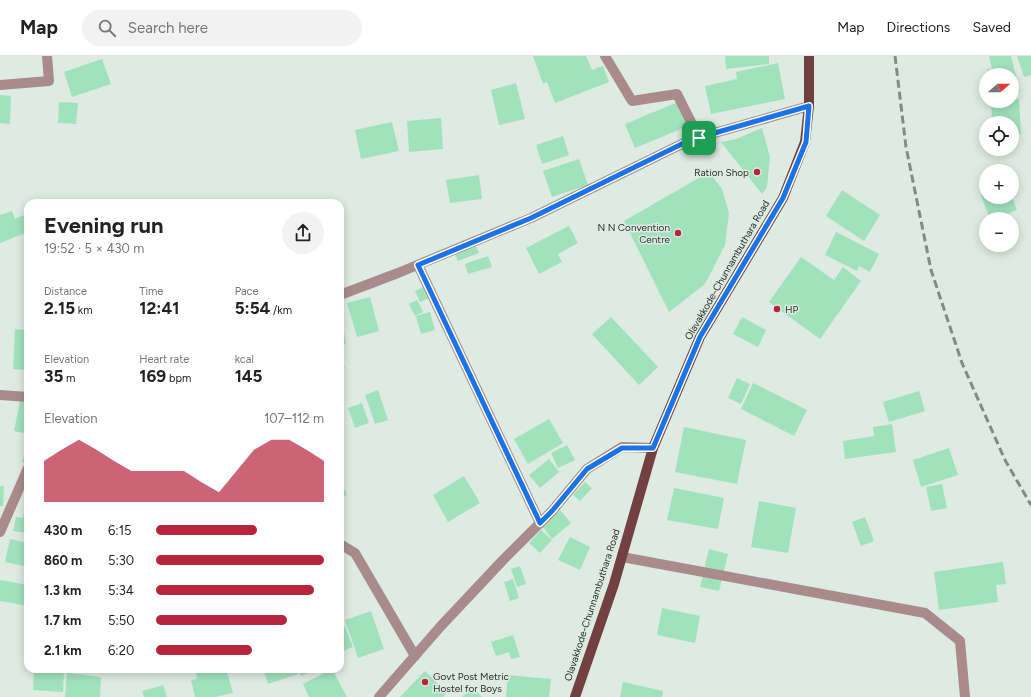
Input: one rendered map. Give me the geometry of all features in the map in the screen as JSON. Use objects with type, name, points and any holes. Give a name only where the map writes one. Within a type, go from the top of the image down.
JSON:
[{"type":"main road","name":"Olavakkode-Chunnambuthara Road","points":[[574,697],[614,584],[653,448],[700,337],[783,198],[806,142],[809,106],[809,56]]},
{"type":"street","points":[[0,84],[49,81],[47,56]]},
{"type":"street","points":[[605,56],[632,101],[677,94],[699,138]]},
{"type":"street","points":[[344,293],[418,265],[531,218],[690,140],[809,106]]},
{"type":"street","points":[[418,265],[540,523]]},
{"type":"street","points":[[0,394],[24,397]]},
{"type":"street","points":[[379,697],[503,560],[552,511],[587,469],[622,448],[653,448]]},
{"type":"street","points":[[0,532],[24,477]]},
{"type":"street","points":[[344,546],[355,553],[415,656]]},
{"type":"street","points":[[622,557],[925,613],[960,641],[965,697]]},
{"type":"building","points":[[533,56],[586,56],[592,70],[603,66],[609,82],[555,103],[547,82],[543,84]]},
{"type":"building","points":[[725,56],[769,56],[769,64],[726,69]]},
{"type":"building","points":[[989,56],[1011,56],[1014,68],[992,68]]},
{"type":"building","points":[[1017,56],[1031,56],[1031,75],[1024,77]]},
{"type":"building","points":[[102,59],[111,84],[72,97],[64,72]]},
{"type":"building","points":[[778,63],[785,99],[711,114],[705,86],[737,79],[736,72]]},
{"type":"building","points":[[516,83],[525,119],[499,125],[491,90]]},
{"type":"building","points":[[0,95],[11,96],[10,124],[0,123]]},
{"type":"building","points":[[1019,99],[1021,134],[1019,134],[1019,116],[992,116],[991,108],[1019,108]]},
{"type":"building","points":[[59,102],[78,103],[76,124],[58,123]]},
{"type":"building","points":[[678,102],[688,126],[635,148],[625,124]]},
{"type":"building","points":[[441,118],[443,149],[409,152],[407,121]]},
{"type":"building","points":[[392,122],[399,151],[361,159],[355,130]]},
{"type":"building","name":"Ration Shop","points":[[762,128],[770,157],[767,187],[762,194],[721,142],[736,139]]},
{"type":"building","points":[[563,136],[569,155],[542,164],[536,145]]},
{"type":"building","points":[[579,159],[588,185],[552,197],[543,171]]},
{"type":"building","name":"N N Convention Centre","points":[[709,172],[722,189],[729,213],[725,245],[705,284],[669,312],[624,221]]},
{"type":"building","points":[[479,175],[482,199],[450,203],[446,180]]},
{"type":"building","points":[[842,190],[880,215],[864,241],[826,216]]},
{"type":"building","points":[[984,204],[1015,204],[1017,210],[1012,212],[987,212]]},
{"type":"building","points":[[12,211],[15,219],[24,215],[24,234],[0,243],[0,215]]},
{"type":"building","points":[[569,226],[578,243],[558,254],[562,262],[539,274],[526,248]]},
{"type":"building","points":[[836,232],[879,254],[870,272],[859,266],[857,271],[825,255]]},
{"type":"building","points":[[472,237],[479,253],[458,261],[452,246]]},
{"type":"building","points":[[488,256],[492,267],[468,274],[465,264]]},
{"type":"building","points":[[801,257],[834,280],[843,267],[861,281],[820,339],[769,302]]},
{"type":"building","points":[[427,285],[432,297],[420,302],[415,291]]},
{"type":"building","points":[[370,297],[379,331],[357,337],[347,303]]},
{"type":"building","points":[[417,300],[423,312],[415,316],[409,304]]},
{"type":"building","points":[[430,312],[435,330],[421,334],[416,316]]},
{"type":"building","points":[[611,317],[658,367],[639,385],[592,334]]},
{"type":"building","points":[[742,317],[766,330],[758,347],[733,334]]},
{"type":"building","points":[[15,329],[24,330],[24,370],[13,369]]},
{"type":"building","points":[[344,332],[346,344],[344,344]]},
{"type":"building","points":[[737,378],[750,384],[741,404],[728,398]]},
{"type":"building","points":[[753,383],[807,410],[794,436],[741,409]]},
{"type":"building","points":[[378,390],[388,420],[375,424],[365,395]]},
{"type":"building","points":[[919,391],[925,411],[889,422],[883,402]]},
{"type":"building","points":[[21,396],[24,397],[24,433],[14,431]]},
{"type":"building","points":[[362,403],[369,423],[355,428],[348,408]]},
{"type":"building","points":[[549,419],[563,443],[528,464],[514,439]]},
{"type":"building","points":[[892,424],[896,452],[845,459],[843,441],[874,436],[873,427]]},
{"type":"building","points":[[684,427],[746,440],[737,484],[675,472]]},
{"type":"building","points":[[567,445],[575,460],[558,468],[551,453]]},
{"type":"building","points":[[949,448],[958,475],[921,487],[913,460]]},
{"type":"building","points":[[549,459],[559,472],[540,488],[529,475]]},
{"type":"building","points":[[464,476],[480,503],[448,522],[433,495]]},
{"type":"building","points":[[585,482],[592,488],[580,501],[573,495]]},
{"type":"building","points":[[942,484],[947,508],[931,511],[926,487]]},
{"type":"building","points":[[0,486],[4,486],[3,506],[0,506]]},
{"type":"building","points":[[344,488],[347,495],[344,496]]},
{"type":"building","points":[[674,488],[724,498],[718,529],[667,520]]},
{"type":"building","points":[[759,501],[796,508],[788,553],[751,547]]},
{"type":"building","points":[[560,510],[571,523],[552,539],[542,526]]},
{"type":"building","points":[[24,511],[24,532],[13,531],[16,517],[23,518]]},
{"type":"building","points":[[865,517],[874,541],[861,546],[852,522]]},
{"type":"building","points":[[541,530],[552,540],[540,553],[529,543]]},
{"type":"building","points":[[570,537],[590,547],[580,570],[558,560]]},
{"type":"building","points":[[10,539],[24,542],[24,566],[5,562]]},
{"type":"building","points":[[709,549],[728,554],[719,591],[700,587]]},
{"type":"building","points":[[1003,562],[1006,584],[996,585],[998,602],[939,610],[934,572]]},
{"type":"building","points":[[520,566],[526,584],[517,587],[511,569]]},
{"type":"building","points":[[513,579],[519,598],[510,601],[504,582]]},
{"type":"building","points":[[0,580],[24,584],[24,605],[0,601]]},
{"type":"building","points":[[662,608],[700,616],[695,643],[657,635]]},
{"type":"building","points":[[371,611],[384,649],[358,658],[345,620]]},
{"type":"building","points":[[344,627],[353,647],[344,651]]},
{"type":"building","points":[[513,635],[520,657],[511,659],[509,652],[496,656],[491,642]]},
{"type":"building","name":"Govt Post Metric Hostel for Boys","points":[[425,671],[447,693],[443,697],[400,697]]},
{"type":"building","points":[[34,673],[64,673],[63,692],[33,690]]},
{"type":"building","points":[[67,673],[101,677],[100,697],[65,697]]},
{"type":"building","points":[[196,673],[227,673],[233,693],[215,697],[195,697],[191,680],[197,679]]},
{"type":"building","points":[[264,673],[298,674],[268,684]]},
{"type":"building","points":[[300,673],[308,673],[301,676]]},
{"type":"building","points":[[324,673],[334,673],[347,697],[309,697],[303,684]]},
{"type":"building","points":[[508,675],[551,679],[549,697],[506,697]]},
{"type":"building","points":[[623,682],[663,691],[662,697],[620,697]]},
{"type":"building","points":[[163,685],[167,697],[144,697],[142,691]]},
{"type":"building","points":[[473,687],[482,697],[462,697]]},
{"type":"railway","points":[[895,56],[906,147],[931,270],[962,363],[1005,460],[1031,505]]},
{"type":"place","name":"Ration Shop","points":[[757,172]]},
{"type":"place","name":"N N Convention Centre","points":[[678,233]]},
{"type":"place","name":"HP","points":[[777,309]]},
{"type":"place","name":"Govt Post Metric Hostel for Boys","points":[[425,682]]},
{"type":"route","points":[[809,106],[806,142],[783,198],[700,337],[653,448],[622,448],[587,469],[540,523],[418,265],[531,218],[690,140],[699,138],[809,106]]}]
